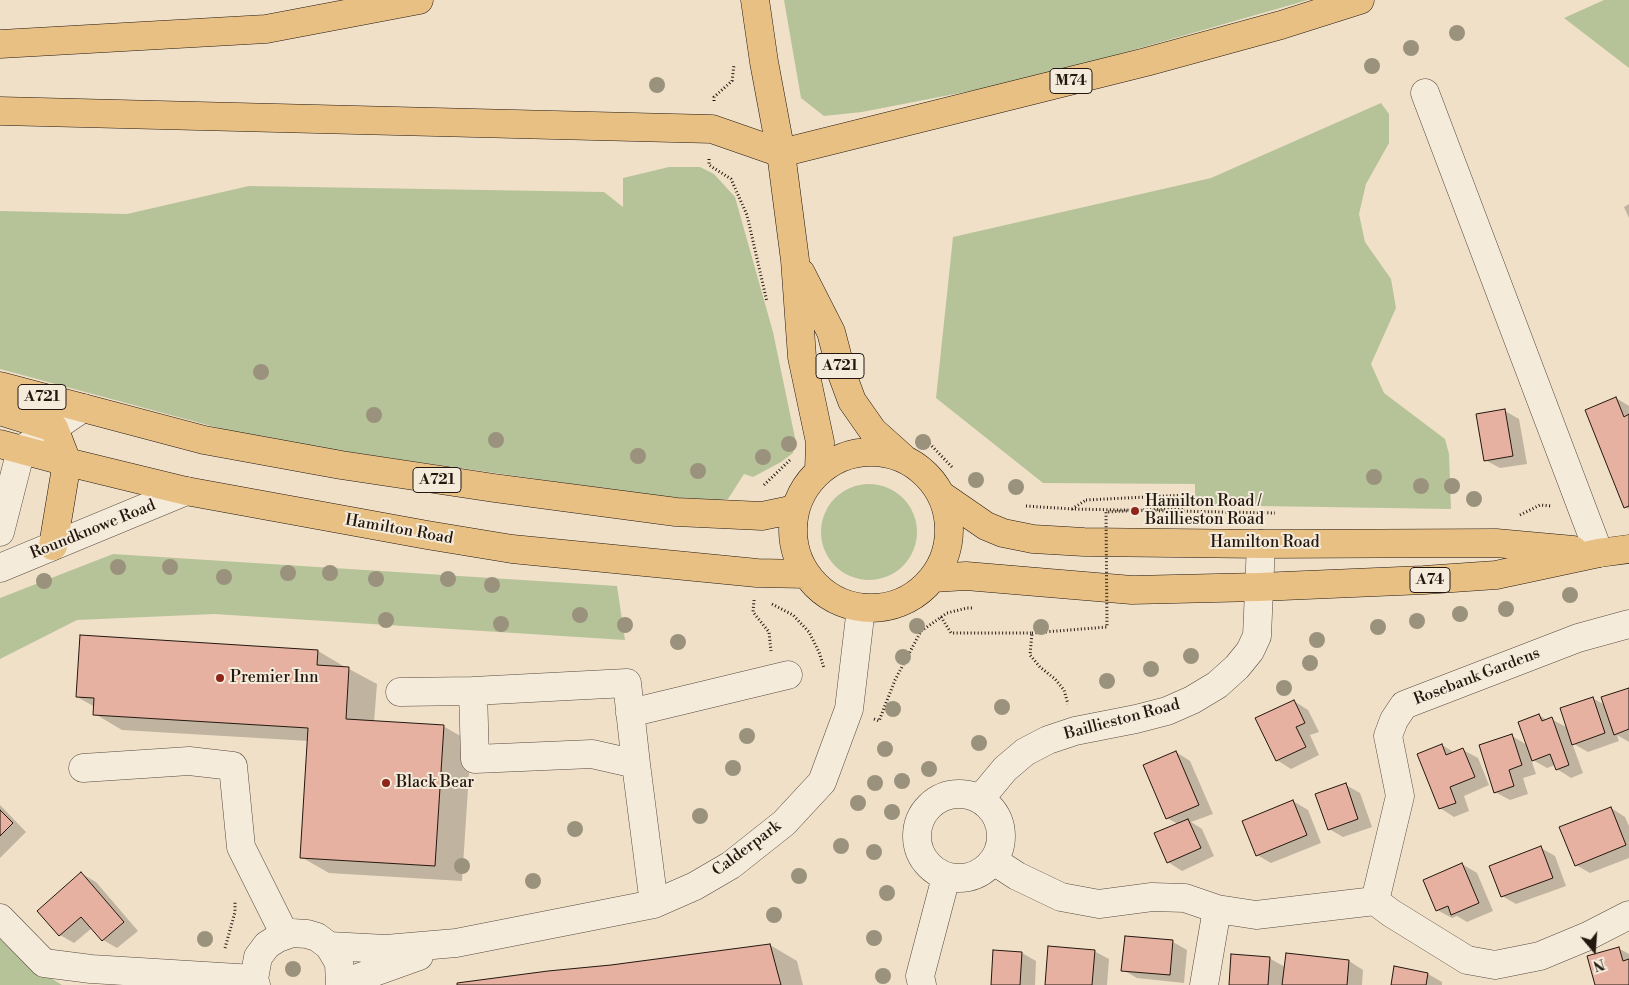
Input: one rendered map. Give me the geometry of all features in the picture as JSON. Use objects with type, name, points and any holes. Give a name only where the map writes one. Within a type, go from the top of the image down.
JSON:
[{"type":"main road","points":[[0,44],[266,29],[419,0]]},
{"type":"main road","name":"A721","points":[[755,0],[764,62],[781,153],[795,260],[802,357],[820,442],[819,470]]},
{"type":"main road","name":"M74","points":[[781,153],[1146,62],[1281,25],[1360,0]]},
{"type":"main road","points":[[0,111],[712,128],[781,153]]},
{"type":"main road","name":"A721","points":[[795,260],[831,332],[842,374],[852,401],[872,431],[932,480],[941,495],[948,516],[949,540],[942,563],[933,578],[912,597],[892,605],[861,608],[845,604],[823,593],[806,574],[795,552],[792,526],[794,508],[806,484],[819,470],[836,459],[856,452],[878,452],[892,454],[905,459]]},
{"type":"main road","name":"A721","points":[[0,386],[204,440],[341,465],[494,488],[676,512],[762,516],[794,508]]},
{"type":"main road","points":[[0,411],[54,428],[67,462],[53,546]]},
{"type":"main road","name":"Hamilton Road","points":[[10,447],[186,491],[512,549],[757,573],[806,574]]},
{"type":"main road","name":"Hamilton Road","points":[[941,495],[986,526],[1033,539],[1084,542],[1260,544],[1496,543],[1599,553]]},
{"type":"main road","name":"Hamilton Road","points":[[933,578],[966,576],[1132,590],[1259,587],[1424,580],[1496,574],[1599,553],[1629,549]]},
{"type":"street","points":[[1425,93],[1599,553]]},
{"type":"street","points":[[1,524],[10,447],[54,428],[83,408]]},
{"type":"street","name":"Roundknowe Road","points":[[0,568],[186,491]]},
{"type":"street","name":"Baillieston Road","points":[[980,798],[1005,769],[1026,752],[1048,740],[1075,731],[1167,711],[1192,700],[1217,685],[1237,668],[1250,651],[1257,636],[1260,544]]},
{"type":"street","name":"Calderpark","points":[[330,946],[386,949],[456,943],[654,904],[695,886],[732,865],[784,823],[822,782],[849,709],[861,608]]},
{"type":"street","name":"Rosebank Gardens","points":[[1375,900],[1400,796],[1388,736],[1394,720],[1404,705],[1578,638],[1629,624]]},
{"type":"street","points":[[630,712],[781,677]]},
{"type":"street","points":[[400,692],[472,691],[627,683],[654,904]]},
{"type":"street","points":[[472,691],[475,759],[592,754],[636,764]]},
{"type":"street","points":[[83,768],[189,761],[233,766],[241,847],[285,936]]},
{"type":"street","points":[[958,793],[980,798],[997,816],[1002,837],[994,861],[972,877],[960,879],[946,877],[925,862],[917,848],[917,827],[925,810],[937,799],[958,793]]},
{"type":"street","points":[[994,861],[1017,876],[1061,897],[1099,904],[1152,897],[1185,898],[1217,909],[1256,916],[1375,900],[1391,913],[1493,975],[1588,936],[1629,916]]},
{"type":"street","points":[[922,985],[920,976],[946,877]]},
{"type":"street","points":[[1204,985],[1217,909]]},
{"type":"street","points":[[0,918],[44,963],[91,969],[255,982],[258,958],[268,945],[278,938],[292,933],[307,934],[317,937],[330,946],[339,963],[341,985]]},
{"type":"street","name":"Calderpark","points":[[341,985],[456,943]]},
{"type":"path","points":[[734,63],[732,81],[714,97],[709,165],[731,179],[747,215],[769,311]]},
{"type":"path","points":[[941,617],[951,632],[1032,633],[1107,627],[1106,512],[1185,508],[1186,495],[1086,500],[1072,509]]},
{"type":"path","points":[[754,599],[753,612],[770,632],[781,677]]},
{"type":"path","points":[[1032,633],[1030,655],[1064,690],[1075,731]]},
{"type":"green space","points":[[784,0],[1308,0],[1032,79],[862,112],[824,116],[801,98]]},
{"type":"green space","points":[[1604,0],[1629,0],[1629,68],[1564,18]]},
{"type":"green space","points":[[1381,103],[1389,114],[1389,143],[1366,184],[1359,214],[1365,242],[1391,279],[1396,308],[1371,364],[1384,393],[1445,439],[1449,454],[1451,509],[1195,505],[1195,484],[1043,483],[936,398],[953,237],[1211,178]]},
{"type":"green space","points":[[669,167],[700,167],[714,174],[735,197],[773,332],[795,438],[793,453],[781,462],[753,477],[744,474],[728,499],[699,502],[263,440],[0,369],[0,211],[127,214],[249,186],[604,192],[623,207],[623,178]]},
{"type":"green space","points":[[869,484],[887,487],[903,498],[914,514],[917,532],[914,550],[903,566],[887,577],[869,580],[851,577],[835,566],[824,550],[821,532],[824,514],[835,498],[851,487]]},
{"type":"green space","points":[[113,554],[617,586],[625,640],[214,614],[77,620],[0,659],[0,598]]},
{"type":"green space","points":[[0,934],[27,963],[62,985],[0,985]]},
{"type":"building","points":[[1616,397],[1624,417],[1629,414],[1629,506],[1624,508],[1585,410]]},
{"type":"building","points":[[1505,409],[1513,456],[1484,461],[1476,414]]},
{"type":"building","points":[[80,635],[318,650],[317,665],[349,667],[346,719],[444,725],[435,866],[300,858],[308,728],[93,715],[94,698],[76,697]]},
{"type":"building","points":[[1629,688],[1629,729],[1614,735],[1601,697]]},
{"type":"building","points":[[1593,697],[1605,733],[1572,745],[1560,708]]},
{"type":"building","points":[[1294,700],[1305,723],[1296,727],[1306,747],[1276,761],[1255,718]]},
{"type":"building","points":[[1539,714],[1542,721],[1552,717],[1569,765],[1556,770],[1550,754],[1532,761],[1518,722]]},
{"type":"building","points":[[1512,734],[1522,765],[1509,770],[1514,786],[1494,793],[1479,745]]},
{"type":"building","points":[[1442,744],[1446,755],[1463,748],[1475,777],[1450,787],[1456,803],[1439,809],[1417,754]]},
{"type":"building","points":[[1176,751],[1199,805],[1166,819],[1143,765]]},
{"type":"building","points":[[1346,783],[1358,819],[1328,830],[1315,794]]},
{"type":"building","points":[[1293,800],[1307,835],[1256,856],[1242,821]]},
{"type":"building","points":[[1611,807],[1626,845],[1575,866],[1559,827]]},
{"type":"building","points":[[0,810],[13,823],[0,836]]},
{"type":"building","points":[[1188,819],[1201,848],[1167,863],[1154,833]]},
{"type":"building","points":[[1541,846],[1553,878],[1501,897],[1489,866]]},
{"type":"building","points":[[1462,863],[1479,903],[1451,915],[1448,906],[1436,911],[1423,880]]},
{"type":"building","points":[[81,872],[124,922],[102,941],[81,917],[59,936],[37,911]]},
{"type":"building","points":[[1125,936],[1173,940],[1170,975],[1121,971]]},
{"type":"building","points":[[770,944],[781,985],[457,985],[457,983],[548,971],[611,965]]},
{"type":"building","points":[[1048,946],[1095,950],[1092,985],[1045,985]]},
{"type":"building","points":[[1619,947],[1623,961],[1629,959],[1629,985],[1595,985],[1587,956]]},
{"type":"building","points":[[993,950],[1022,952],[1020,985],[991,985]]},
{"type":"building","points":[[1286,953],[1349,960],[1347,985],[1282,985]]},
{"type":"building","points":[[1231,954],[1270,957],[1268,985],[1229,985]]},
{"type":"building","points":[[1394,966],[1428,973],[1426,985],[1391,985]]},
{"type":"place","name":"Hamilton Road / Baillieston Road","points":[[1135,511]]},
{"type":"place","name":"Premier Inn","points":[[220,678]]},
{"type":"place","name":"Black Bear","points":[[386,783]]}]
